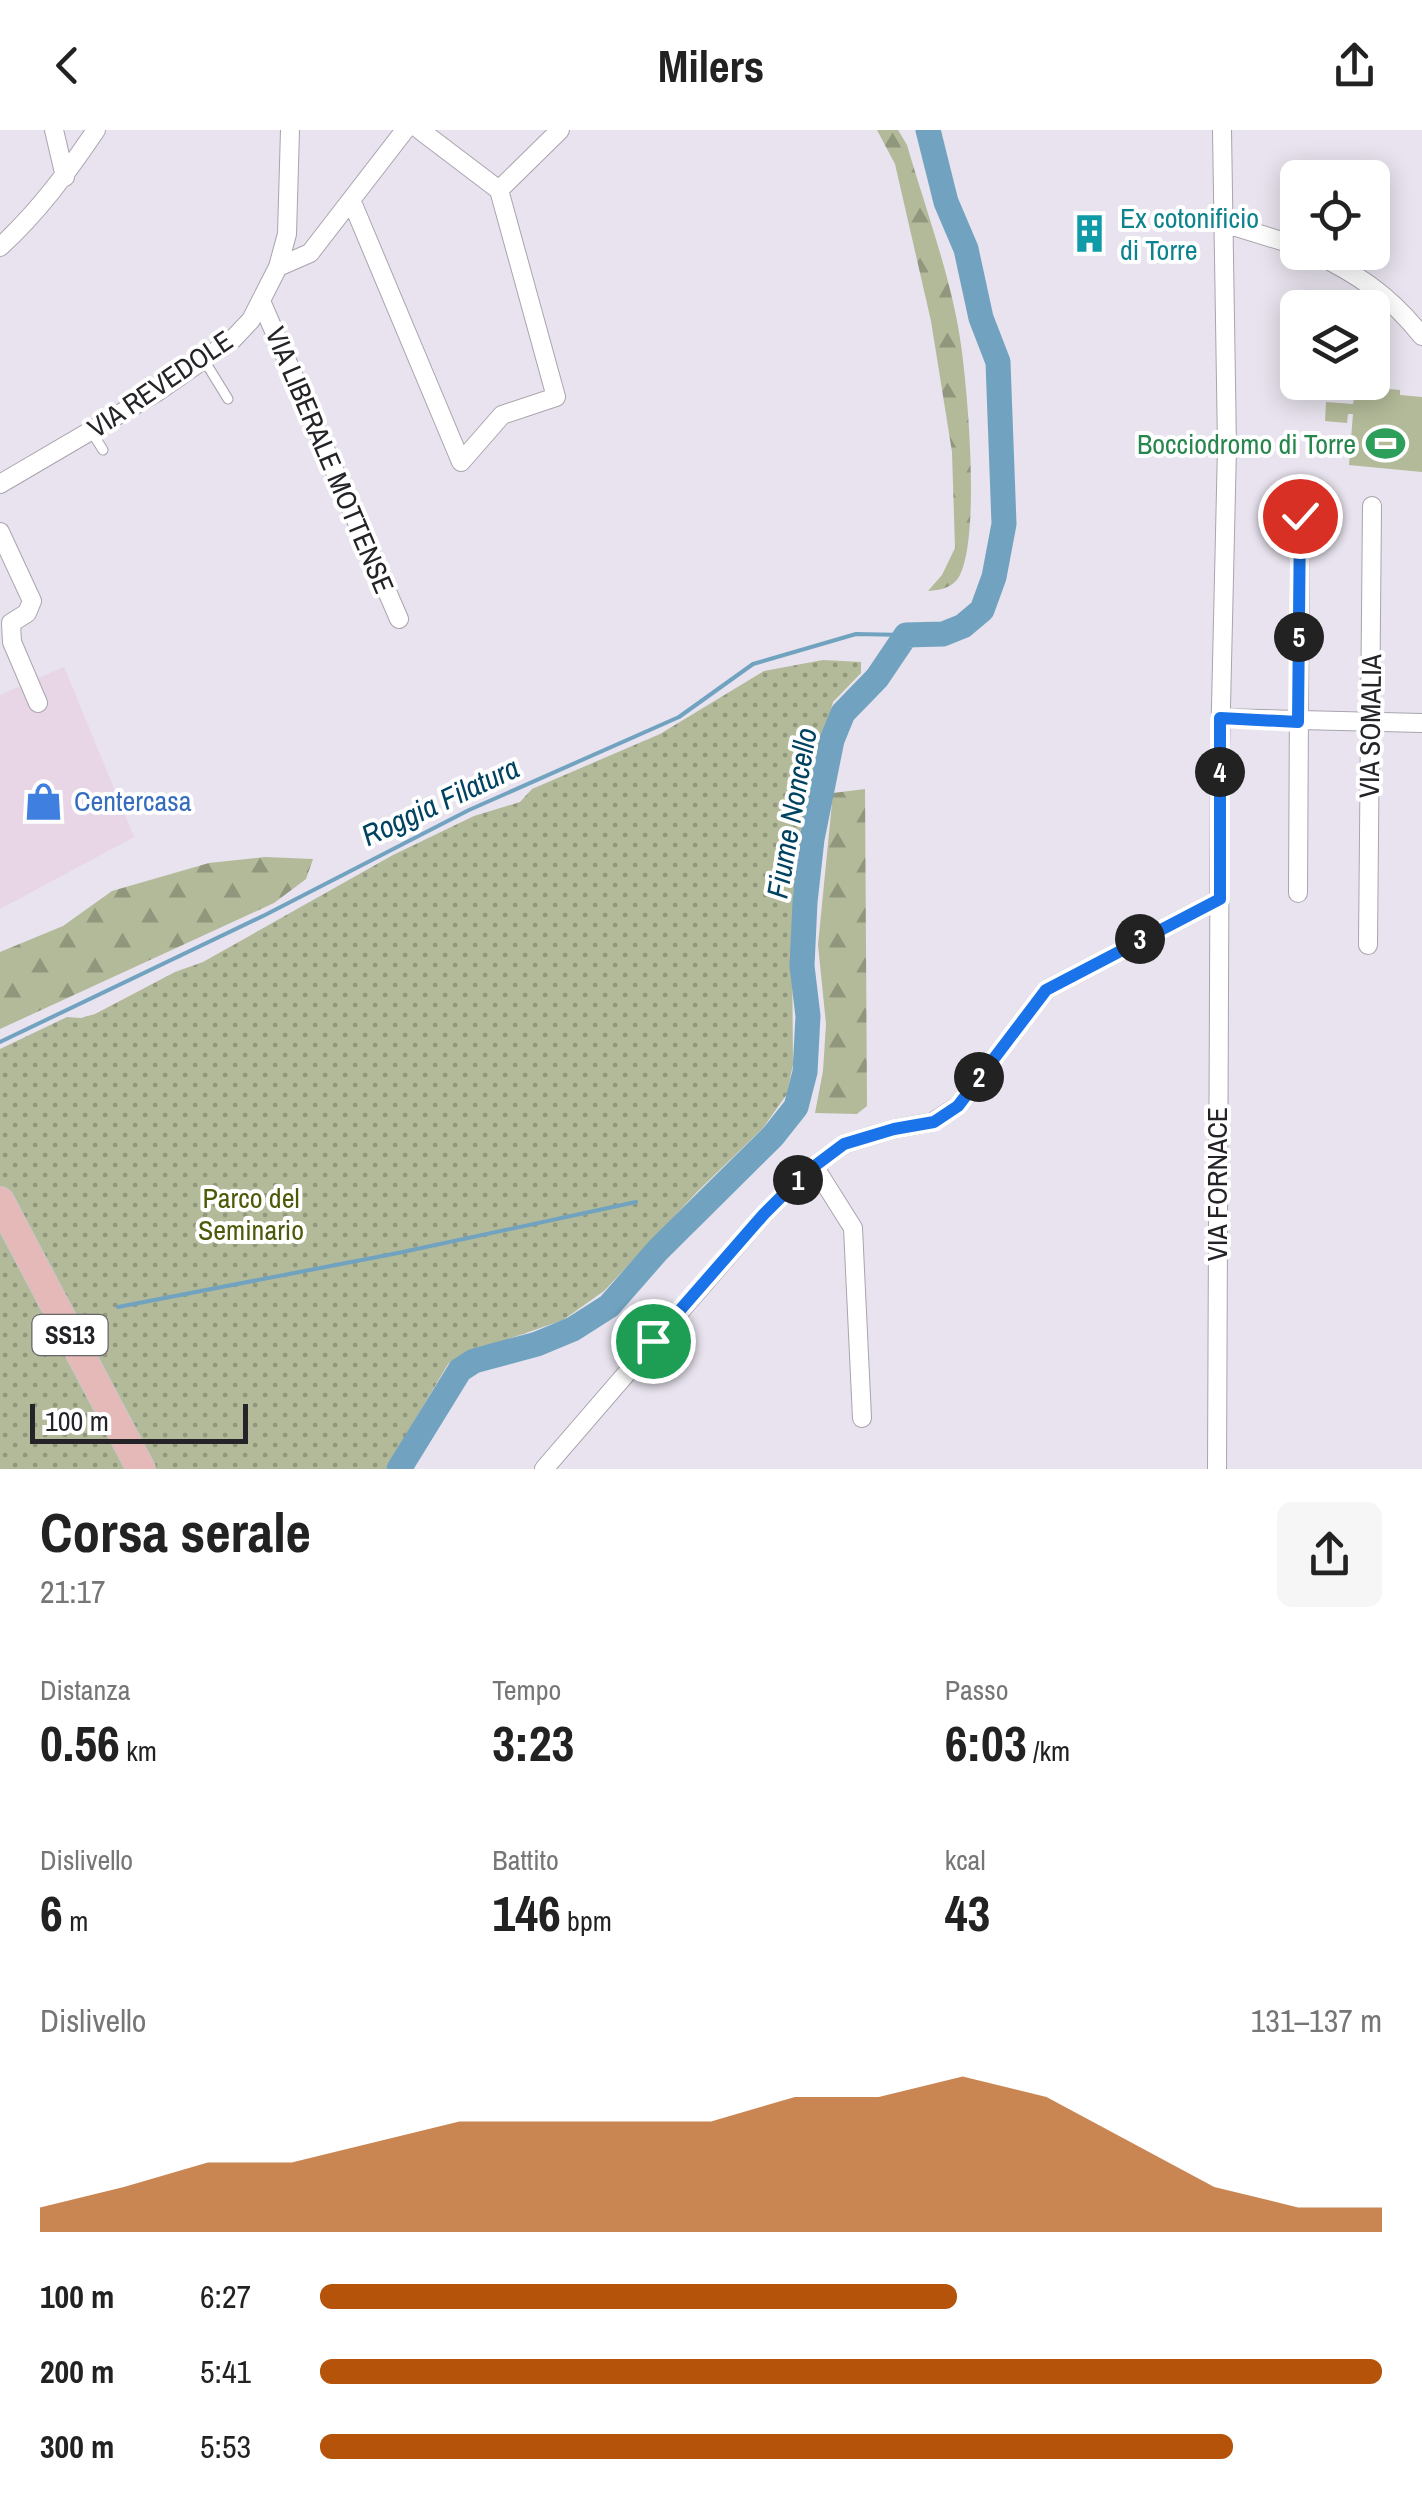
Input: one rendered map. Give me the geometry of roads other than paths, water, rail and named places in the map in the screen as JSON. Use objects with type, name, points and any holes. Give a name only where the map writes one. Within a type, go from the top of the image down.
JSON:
[{"type":"main road","name":"SS13","points":[[0,1201],[141,1469]]},
{"type":"street","points":[[54,130],[65,177]]},
{"type":"street","points":[[0,247],[30,220],[96,130]]},
{"type":"street","name":"VIA REVEDOLE","points":[[0,484],[204,360],[234,339],[251,320],[278,267],[288,221],[290,130]]},
{"type":"street","points":[[278,267],[310,253],[405,130]]},
{"type":"street","points":[[352,202],[462,462],[502,415],[556,397],[499,190],[420,130]]},
{"type":"street","points":[[499,190],[560,130]]},
{"type":"street","name":"VIA FORNACE","points":[[1217,1469],[1220,718],[1227,447],[1222,130]]},
{"type":"street","points":[[1223,223],[1280,240]]},
{"type":"street","points":[[1348,270],[1399,308],[1422,336]]},
{"type":"street","name":"VIA LIBERALE MOTTENSE","points":[[262,301],[399,619]]},
{"type":"street","name":"VIA SOMALIA","points":[[1368,945],[1372,506]]},
{"type":"street","points":[[1298,892],[1300,516]]},
{"type":"street","points":[[0,532],[32,601],[27,613],[5,624],[38,703]]},
{"type":"street","points":[[1220,718],[1422,724]]},
{"type":"street","points":[[544,1469],[764,1214],[814,1166],[844,1144],[944,1117],[958,1106],[1046,990],[1220,899]]},
{"type":"street","points":[[814,1166],[853,1228],[862,1418]]},
{"type":"lane","points":[[204,360],[228,399]]},
{"type":"lane","points":[[91,431],[103,450]]},
{"type":"waterway","name":"Fiume Noncello","points":[[399,1469],[460,1370],[474,1361],[537,1344],[573,1329],[609,1306],[658,1250],[773,1136],[796,1107],[805,1072],[808,1016],[802,966],[805,902],[812,839],[832,740],[843,713],[877,678],[906,635],[943,634],[963,626],[982,610],[994,577],[1004,524],[998,362],[981,318],[966,249],[946,202],[928,130]]},
{"type":"waterway","name":"Roggia Filatura","points":[[0,1042],[265,915],[469,810],[679,717],[753,664],[856,634],[906,635]]},
{"type":"waterway","points":[[118,1307],[636,1202]]},
{"type":"place","name":"Ex cotonificio di Torre","points":[[1090,234]]},
{"type":"place","name":"Bocciodromo di Torre","points":[[1386,444]]},
{"type":"place","name":"Centercasa","points":[[44,801]]},
{"type":"park label","name":"Parco del Seminario","points":[[251,1214]]}]
